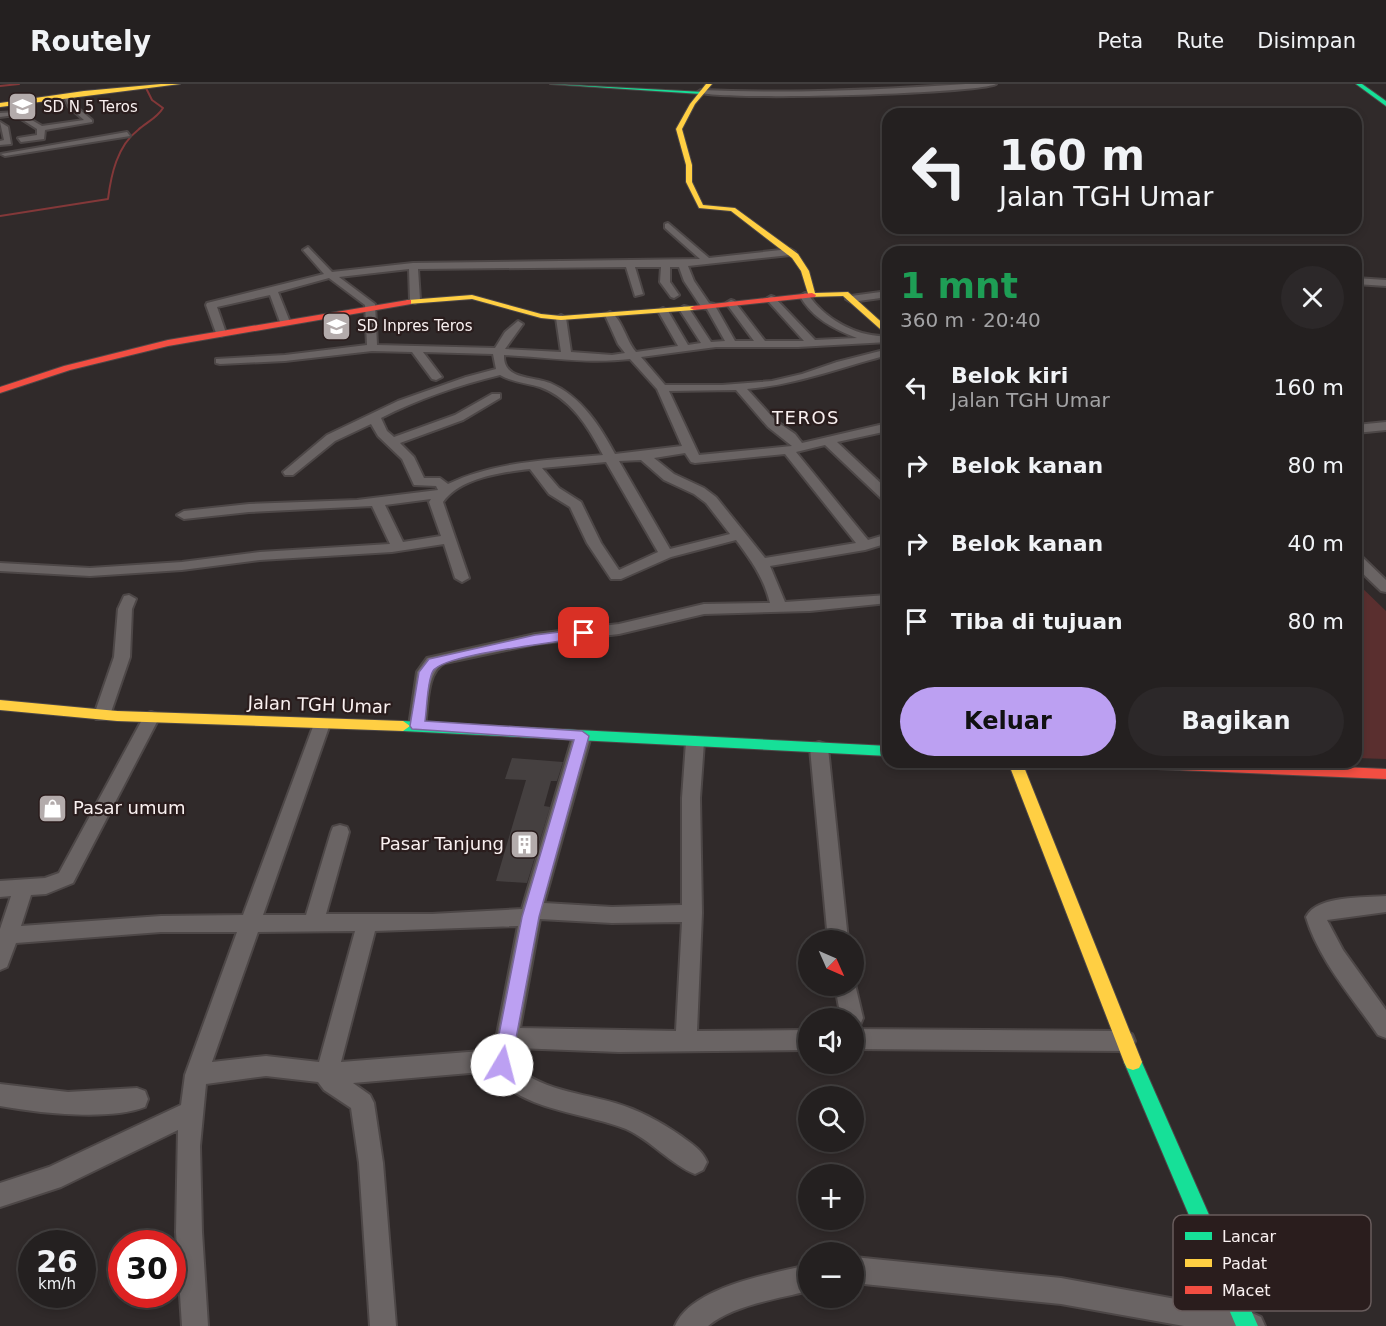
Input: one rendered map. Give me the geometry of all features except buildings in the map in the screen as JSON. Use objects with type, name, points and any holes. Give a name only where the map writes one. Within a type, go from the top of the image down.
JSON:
[{"type":"street","points":[[0,105],[84,93],[177,84]]},
{"type":"street","points":[[552,84],[704,86],[763,95],[884,93],[993,84]]},
{"type":"street","points":[[1359,84],[1386,104]]},
{"type":"street","points":[[704,86],[679,129],[689,165],[692,192],[703,208],[733,209],[798,260],[804,271],[810,305],[853,332],[882,337]]},
{"type":"street","points":[[763,95],[765,86]]},
{"type":"street","points":[[67,97],[71,106],[91,120],[68,129]]},
{"type":"street","points":[[0,115],[16,113],[33,122],[41,133],[42,141],[55,148]]},
{"type":"street","points":[[33,122],[8,125],[5,142],[10,153],[55,148],[128,134]]},
{"type":"street","points":[[5,142],[68,129],[90,130]]},
{"type":"street","points":[[668,226],[708,262]]},
{"type":"street","points":[[308,250],[330,276],[370,306]]},
{"type":"street","points":[[221,333],[211,305],[330,276],[413,266],[682,264],[790,252]]},
{"type":"street","points":[[666,264],[665,282],[674,295]]},
{"type":"street","points":[[682,264],[689,280],[732,344]]},
{"type":"street","points":[[630,265],[638,294]]},
{"type":"street","points":[[413,266],[415,300]]},
{"type":"street","points":[[1362,281],[1386,283]]},
{"type":"street","points":[[273,291],[285,322]]},
{"type":"street","points":[[0,390],[67,368],[221,333],[415,300],[472,297],[541,316],[561,318],[663,311],[808,295],[843,294],[852,298],[882,335]]},
{"type":"street","points":[[852,298],[882,295]]},
{"type":"street","points":[[771,299],[812,343]]},
{"type":"street","points":[[731,303],[761,343]]},
{"type":"street","points":[[370,306],[372,348]]},
{"type":"street","points":[[684,309],[708,345]]},
{"type":"street","points":[[663,311],[685,348]]},
{"type":"street","points":[[610,315],[623,344],[662,388],[693,458],[794,449],[882,428]]},
{"type":"street","points":[[561,318],[566,342],[566,357]]},
{"type":"street","points":[[518,324],[505,338],[498,351],[502,371],[507,376],[546,386],[573,403],[588,418],[617,473],[666,554]]},
{"type":"street","points":[[220,361],[285,358],[372,348],[498,351],[566,357],[633,357],[708,345],[812,343],[882,337]]},
{"type":"street","points":[[415,348],[436,377]]},
{"type":"street","points":[[662,388],[772,384],[805,377],[841,364],[882,354]]},
{"type":"street","points":[[289,472],[331,438],[374,418],[381,412],[470,379],[502,371]]},
{"type":"street","points":[[739,387],[772,424],[791,437],[794,449],[865,546]]},
{"type":"street","points":[[392,442],[468,414],[496,396]]},
{"type":"street","points":[[374,418],[382,433],[408,457],[419,482],[440,482],[444,493]]},
{"type":"street","points":[[1362,428],[1386,426]]},
{"type":"street","points":[[828,441],[882,491]]},
{"type":"street","points":[[184,515],[249,508],[377,502],[444,493],[483,474],[533,465],[644,456],[689,448]]},
{"type":"street","points":[[644,456],[669,477],[699,491],[711,500],[761,563],[774,589],[779,607]]},
{"type":"street","points":[[533,465],[554,491],[576,506],[594,543],[614,576],[666,554],[741,535]]},
{"type":"street","points":[[444,493],[436,502],[462,578]]},
{"type":"street","points":[[377,502],[398,547]]},
{"type":"street","points":[[0,567],[90,572],[182,566],[260,556],[398,547],[449,539]]},
{"type":"street","points":[[761,563],[865,546],[882,540]]},
{"type":"street","points":[[1362,566],[1386,588]]},
{"type":"street","points":[[102,715],[122,657],[124,609],[129,598]]},
{"type":"street","points":[[417,726],[425,672],[433,662],[441,659],[535,639],[619,629],[704,609],[882,600]]},
{"type":"street","name":"Jalan TGH Umar","points":[[0,705],[151,718],[417,726],[882,752]]},
{"type":"street","points":[[0,889],[54,884],[66,878],[151,718]]},
{"type":"street","points":[[195,1326],[188,1189],[188,1146],[194,1093],[250,924],[322,724]]},
{"type":"street","points":[[582,736],[531,913],[504,1049],[503,1069],[522,1084],[565,1101],[628,1119],[677,1147],[695,1162]]},
{"type":"street","points":[[686,1042],[692,913],[691,798],[694,742]]},
{"type":"street","points":[[819,748],[837,930]]},
{"type":"street","points":[[1017,768],[1124,1041],[1200,1215]]},
{"type":"street","points":[[1336,768],[1386,774]]},
{"type":"street","points":[[313,923],[340,832]]},
{"type":"street","points":[[0,961],[23,888]]},
{"type":"street","points":[[1386,904],[1325,910],[1316,917],[1317,925],[1326,940],[1386,1028]]},
{"type":"street","points":[[8,935],[161,924],[367,923],[531,913],[615,917],[692,913]]},
{"type":"street","points":[[367,923],[327,1073],[332,1082],[355,1095],[362,1103],[371,1163],[383,1326]]},
{"type":"street","points":[[864,1031],[1124,1041]]},
{"type":"street","points":[[0,1195],[52,1178],[194,1093],[266,1066],[327,1073],[362,1072],[504,1049],[619,1042],[798,1040]]},
{"type":"street","points":[[0,1095],[48,1101],[105,1102],[137,1099]]},
{"type":"street","points":[[864,1270],[1061,1292],[1248,1325]]},
{"type":"street","points":[[688,1326],[710,1307],[798,1280]]},
{"type":"street","points":[[1242,1311],[1248,1325]]},
{"type":"shaded area","points":[[1362,588],[1386,611],[1386,759],[1362,758]]},
{"type":"waterway","points":[[0,86],[19,84]]},
{"type":"waterway","points":[[0,216],[108,199],[113,171],[125,144],[163,108],[152,100],[146,88]]},
{"type":"traffic: fast","points":[[553,84],[701,92]]},
{"type":"traffic: fast","points":[[1359,84],[1386,104]]},
{"type":"traffic: fast","points":[[403,726],[882,751]]},
{"type":"traffic: fast","points":[[1133,1062],[1199,1215]]},
{"type":"traffic: fast","points":[[1241,1311],[1247,1326]]},
{"type":"traffic: slow","points":[[0,105],[84,93],[177,84]]},
{"type":"traffic: slow","points":[[709,84],[693,104],[679,129],[689,165],[689,182],[701,207],[733,209],[795,256],[805,271],[812,295],[845,294],[882,328]]},
{"type":"traffic: slow","points":[[408,302],[472,297],[541,316],[561,318],[694,308]]},
{"type":"traffic: slow","points":[[0,705],[117,716],[403,726]]},
{"type":"traffic: slow","points":[[1017,768],[1133,1062]]},
{"type":"traffic: jam","points":[[694,308],[812,295]]},
{"type":"traffic: jam","points":[[0,390],[67,368],[168,343],[408,302]]},
{"type":"traffic: jam","points":[[1248,768],[1386,774]]},
{"type":"place","name":"SD N 5 Teros","points":[[22,107]]},
{"type":"place","name":"SD Inpres Teros","points":[[336,326]]},
{"type":"place","name":"Pasar umum","points":[[52,808]]},
{"type":"place","name":"Pasar Tanjung","points":[[525,844]]},
{"type":"district","name":"TEROS","points":[[806,418]]},
{"type":"route","points":[[502,1065],[530,917],[582,736],[417,726],[425,672],[428,666],[441,659],[535,639],[584,633]]}]
